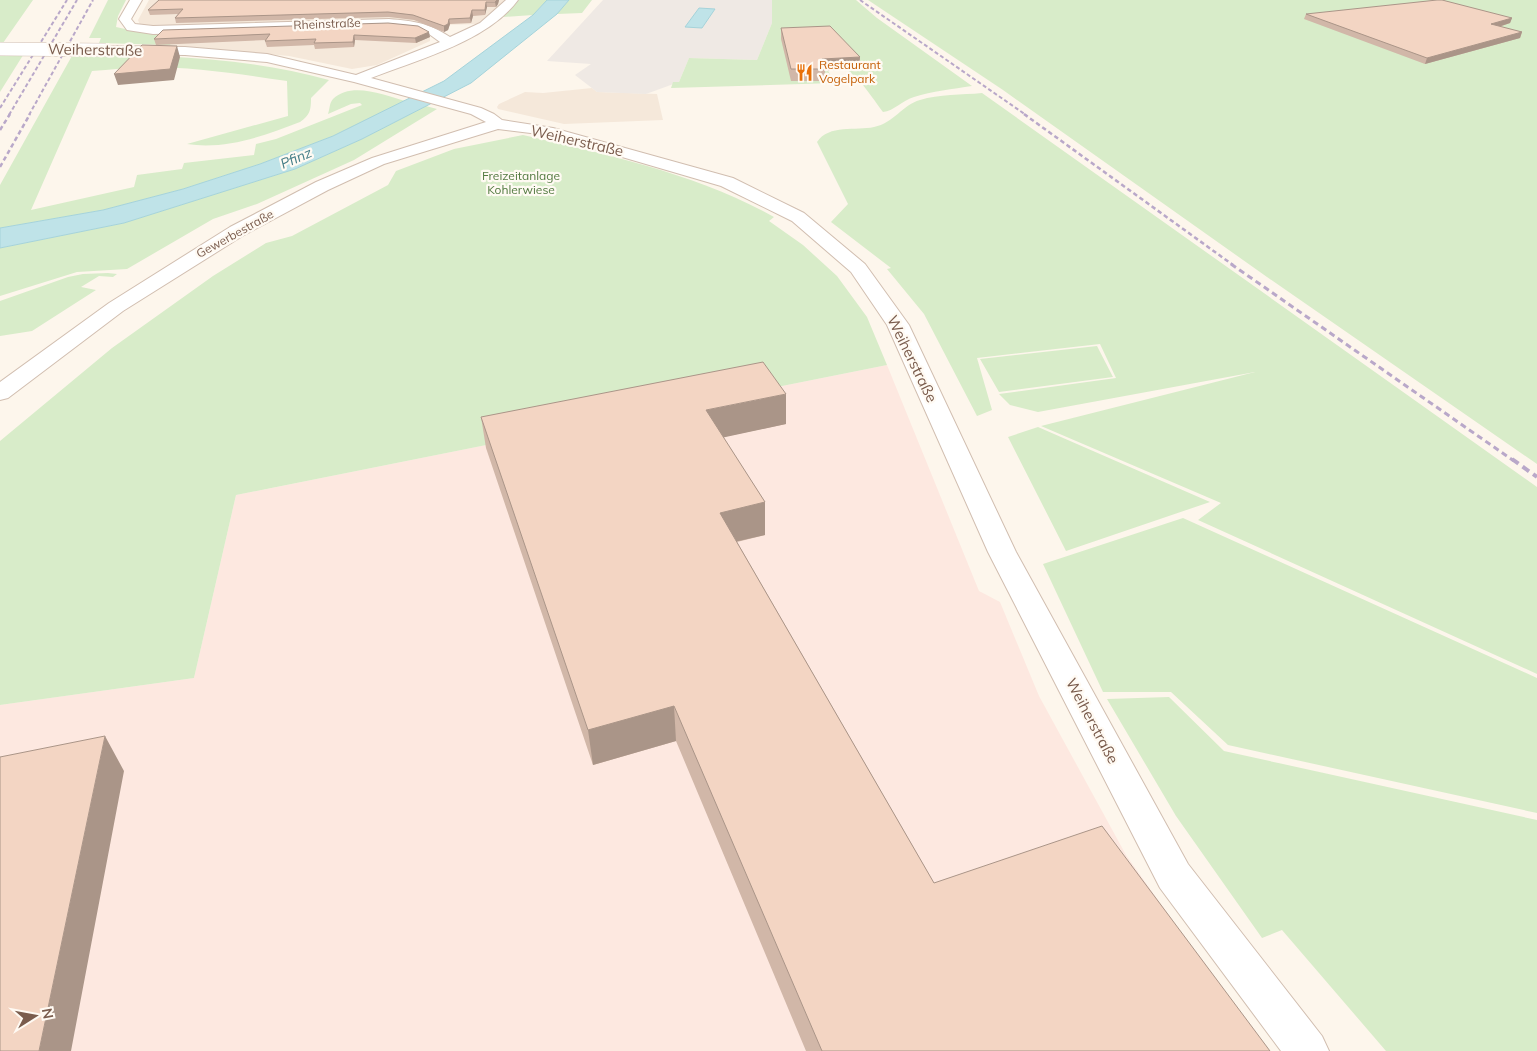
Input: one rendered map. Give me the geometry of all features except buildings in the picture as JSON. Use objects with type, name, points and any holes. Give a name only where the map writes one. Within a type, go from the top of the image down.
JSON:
[{"type":"street","name":"Rheinstraße","points":[[136,0],[125,19],[131,27],[153,30],[389,23],[421,28],[433,32],[450,42]]},
{"type":"street","points":[[357,79],[478,30],[504,10],[512,0]]},
{"type":"street","name":"Weiherstraße","points":[[0,49],[185,51],[267,58],[357,79],[464,108],[489,117],[497,124],[548,131],[624,151],[727,182],[798,217],[858,268],[898,325],[1002,552],[1174,876],[1307,1051]]},
{"type":"street","name":"Gewerbestraße","points":[[0,393],[116,307],[238,231],[322,186],[378,161],[497,124]]},
{"type":"shaded area","points":[[149,0],[505,0],[479,24],[443,25],[425,31],[430,41],[377,65],[352,69],[289,56],[170,45],[184,30],[140,25],[138,20]]},
{"type":"shaded area","points":[[603,0],[772,0],[772,23],[757,60],[689,58],[679,82],[646,94],[597,92],[575,75],[591,64],[547,61]]},
{"type":"shaded area","points":[[592,88],[597,92],[657,94],[663,120],[564,124],[498,109],[497,107],[499,104],[525,92],[543,93]]},
{"type":"shaded area","points":[[887,365],[979,591],[1000,602],[1039,696],[1126,855],[1265,1051],[0,1051],[0,705],[194,678],[236,495]]},
{"type":"green space","points":[[0,0],[33,0],[3,43],[0,43]]},
{"type":"green space","points":[[108,0],[126,0],[118,16],[116,27],[141,31],[184,30],[170,45],[99,43],[101,38],[89,38]]},
{"type":"green space","points":[[519,0],[547,0],[533,15],[503,17]]},
{"type":"green space","points":[[569,0],[592,0],[582,13],[557,14]]},
{"type":"green space","points":[[772,0],[856,0],[877,18],[972,86],[943,90],[910,98],[891,110],[883,112],[858,79],[850,72],[833,63],[824,62],[834,83],[671,88],[673,82],[679,82],[689,58],[757,60],[772,23]]},
{"type":"green space","points":[[868,0],[1537,0],[1537,464],[1267,277],[1003,90]]},
{"type":"green space","points":[[0,52],[25,52],[0,92]]},
{"type":"green space","points":[[73,54],[138,55],[234,62],[266,66],[329,80],[311,98],[309,112],[300,122],[244,140],[216,145],[201,145],[187,144],[288,116],[287,81],[234,73],[164,67],[92,71],[31,210],[134,187],[137,175],[182,169],[184,163],[254,155],[256,144],[276,139],[362,105],[360,103],[351,104],[328,114],[333,99],[349,91],[368,91],[405,101],[333,136],[260,164],[183,189],[103,210],[0,228],[0,185]]},
{"type":"green space","points":[[982,93],[1537,487],[1537,674],[1198,520],[1221,503],[1041,426],[1255,372],[1038,412],[1010,405],[999,394],[1116,378],[1100,344],[977,358],[992,410],[977,416],[924,314],[887,269],[891,268],[831,222],[848,204],[817,142],[822,136],[836,130],[881,125],[914,102],[920,100]]},
{"type":"green space","points":[[426,106],[437,109],[354,160],[257,204],[213,219],[127,269],[77,272],[0,296],[0,248],[124,223],[295,169],[362,139]]},
{"type":"green space","name":"Freizeitanlage Kohlerwiese","points":[[523,135],[620,158],[683,177],[745,202],[774,217],[769,221],[803,245],[837,276],[867,317],[887,365],[236,495],[194,678],[0,705],[0,441],[112,348],[213,276],[266,243],[292,236],[388,185],[396,171],[454,149]]},
{"type":"green space","points":[[108,273],[117,274],[113,277],[99,276],[81,287],[96,290],[32,331],[0,336],[0,301],[68,277]]},
{"type":"green space","points":[[1097,346],[1113,377],[999,392],[980,359]]},
{"type":"green space","points":[[1038,427],[1210,502],[1066,551],[1008,437]]},
{"type":"green space","points":[[1183,518],[1537,678],[1537,813],[1228,745],[1171,692],[1103,692],[1043,564]]},
{"type":"green space","points":[[1169,697],[1224,751],[1537,820],[1537,1051],[1386,1051],[1282,930],[1262,938],[1176,816],[1107,699]]},
{"type":"water","name":"Pfinz","points":[[547,0],[569,0],[557,14],[471,83],[362,139],[295,169],[124,223],[0,248],[0,228],[103,210],[183,189],[260,164],[333,136],[444,81],[533,15]]},
{"type":"water","points":[[699,8],[715,9],[702,28],[685,27]]},
{"type":"railway","points":[[0,108],[67,0]]},
{"type":"railway","points":[[9,115],[77,0]]},
{"type":"railway","points":[[29,115],[93,0]]},
{"type":"railway","points":[[860,0],[1026,115]]},
{"type":"railway","points":[[0,130],[10,114]]},
{"type":"railway","points":[[0,167],[30,114]]},
{"type":"railway","points":[[1024,114],[1233,265]]},
{"type":"railway","points":[[1231,264],[1514,461]]},
{"type":"railway","points":[[1512,459],[1537,477]]},
{"type":"place","name":"Restaurant Vogelpark","points":[[805,72]]}]
